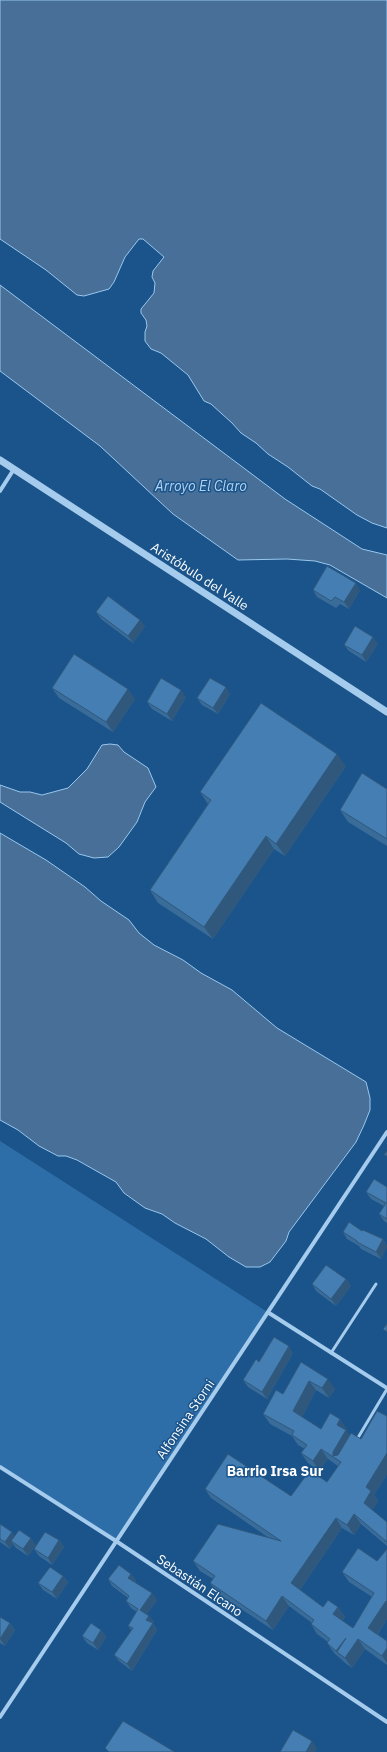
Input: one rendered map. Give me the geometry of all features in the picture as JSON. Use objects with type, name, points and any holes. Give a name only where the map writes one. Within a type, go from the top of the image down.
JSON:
[{"type":"street","name":"Aristóbulo del Valle","points":[[0,460],[387,712]]},
{"type":"street","points":[[0,491],[14,469]]},
{"type":"street","name":"Alfonsina Storni","points":[[0,1717],[269,1313],[387,1132]]},
{"type":"street","points":[[269,1313],[387,1389]]},
{"type":"street","name":"Sebastián Elcano","points":[[0,1467],[116,1541],[387,1722]]},
{"type":"lane","points":[[331,1352],[376,1284]]},
{"type":"lane","points":[[354,1443],[387,1389]]},
{"type":"shaded area","points":[[0,1141],[269,1313],[116,1541],[0,1467]]},
{"type":"water","points":[[0,0],[387,0],[387,528],[372,523],[357,515],[320,489],[312,486],[288,467],[268,454],[256,443],[241,433],[211,404],[204,401],[188,375],[161,353],[151,349],[145,341],[147,326],[146,320],[141,313],[141,309],[154,293],[155,283],[152,277],[153,271],[164,257],[143,239],[139,239],[125,257],[114,282],[109,289],[84,296],[77,295],[46,270],[0,239]]},
{"type":"water","name":"Arroyo El Claro","points":[[0,285],[285,499],[362,549],[387,555],[387,598],[330,565],[315,561],[287,559],[238,560],[173,514],[100,446],[0,371]]},
{"type":"water","points":[[102,745],[118,745],[124,752],[148,768],[156,787],[145,802],[137,822],[119,847],[108,857],[94,858],[79,854],[66,843],[0,802],[0,785],[20,792],[30,792],[42,795],[68,788],[87,769]]},
{"type":"water","points":[[0,833],[46,860],[85,887],[101,901],[129,920],[139,933],[154,945],[183,960],[201,973],[232,990],[277,1028],[366,1082],[370,1098],[370,1110],[356,1142],[289,1232],[286,1241],[270,1262],[260,1267],[246,1267],[229,1257],[206,1239],[175,1223],[162,1214],[145,1208],[124,1193],[116,1182],[77,1160],[66,1156],[58,1156],[39,1146],[18,1130],[0,1120]]},
{"type":"building","points":[[327,566],[356,583],[344,602],[335,597],[331,601],[313,590]]},
{"type":"building","points":[[108,596],[140,620],[128,636],[96,612]]},
{"type":"building","points":[[355,626],[373,637],[362,655],[344,645]]},
{"type":"building","points":[[74,654],[128,689],[106,722],[52,688]]},
{"type":"building","points":[[161,678],[181,690],[167,714],[147,702]]},
{"type":"building","points":[[210,678],[226,687],[213,708],[197,698]]},
{"type":"building","points":[[261,703],[337,754],[276,844],[266,836],[204,927],[150,890],[211,800],[200,792]]},
{"type":"building","points":[[362,773],[387,789],[387,839],[340,810]]},
{"type":"building","points":[[374,1179],[387,1187],[387,1219],[379,1214],[386,1203],[366,1192]]},
{"type":"building","points":[[349,1222],[362,1231],[363,1230],[383,1239],[376,1252],[357,1242],[343,1232]]},
{"type":"building","points":[[326,1265],[346,1279],[331,1299],[312,1284]]},
{"type":"building","points":[[387,1324],[387,1332],[383,1329]]},
{"type":"building","points":[[274,1337],[289,1346],[262,1392],[243,1380],[256,1359],[259,1362]]},
{"type":"building","points":[[301,1362],[328,1379],[322,1388],[309,1381],[293,1411],[321,1429],[330,1413],[340,1419],[337,1425],[346,1430],[333,1452],[333,1456],[338,1455],[351,1433],[361,1439],[377,1411],[387,1416],[387,1453],[366,1487],[371,1491],[364,1503],[387,1522],[387,1542],[354,1514],[347,1525],[336,1518],[291,1583],[323,1607],[328,1600],[338,1607],[333,1614],[353,1628],[374,1593],[342,1572],[358,1548],[377,1561],[387,1549],[387,1602],[386,1601],[368,1628],[387,1641],[387,1648],[382,1656],[358,1639],[345,1658],[337,1652],[346,1638],[336,1651],[327,1643],[330,1639],[311,1624],[314,1620],[282,1596],[266,1621],[210,1583],[215,1576],[193,1561],[218,1524],[281,1541],[205,1489],[228,1454],[291,1496],[310,1470],[327,1482],[341,1462],[321,1449],[313,1461],[301,1453],[307,1445],[292,1435],[294,1431],[263,1414],[276,1390],[283,1394]]},
{"type":"building","points":[[0,1524],[12,1532],[5,1542],[0,1539]]},
{"type":"building","points":[[19,1530],[31,1538],[23,1549],[11,1541]]},
{"type":"building","points":[[45,1532],[59,1540],[48,1558],[34,1549]]},
{"type":"building","points":[[119,1565],[131,1574],[128,1578],[152,1593],[140,1610],[149,1616],[146,1620],[153,1623],[127,1664],[114,1655],[133,1628],[128,1626],[138,1609],[126,1601],[129,1596],[108,1579]]},
{"type":"building","points":[[50,1567],[63,1576],[52,1592],[38,1583]]},
{"type":"building","points":[[0,1617],[10,1623],[0,1639]]},
{"type":"building","points":[[91,1623],[101,1630],[93,1643],[82,1636]]},
{"type":"building","points":[[123,1721],[175,1752],[109,1752],[105,1748]]},
{"type":"building","points":[[293,1730],[312,1741],[306,1752],[280,1752]]},
{"type":"district","name":"Barrio Irsa Sur","points":[[275,1471]]}]
